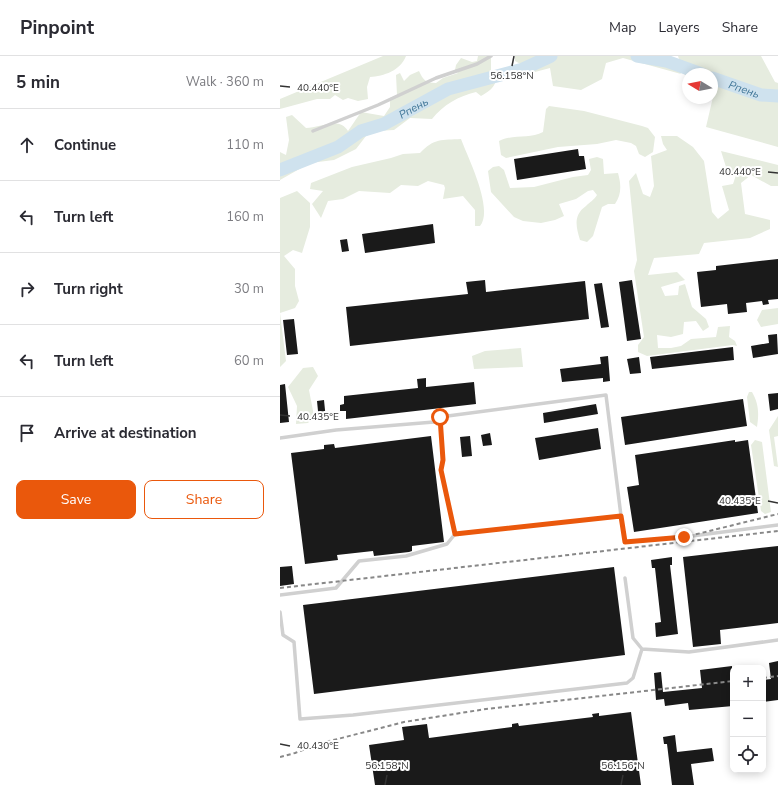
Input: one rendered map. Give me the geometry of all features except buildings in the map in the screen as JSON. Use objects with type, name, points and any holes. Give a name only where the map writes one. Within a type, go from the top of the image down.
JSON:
[{"type":"lane","points":[[313,131],[378,105],[436,78],[477,64],[491,56]]},
{"type":"lane","points":[[280,438],[336,430],[434,422],[440,417],[606,395],[625,542],[684,537],[778,525]]},
{"type":"lane","points":[[440,417],[443,460],[441,470],[455,534]]},
{"type":"lane","points":[[280,595],[336,588],[359,561],[406,556],[447,544],[455,534],[621,516]]},
{"type":"lane","points":[[625,578],[633,638],[642,649],[689,652],[778,640]]},
{"type":"lane","points":[[280,612],[283,635],[294,642],[300,719],[353,715],[626,683],[633,678],[642,649]]},
{"type":"shaded area","points":[[383,56],[406,56],[400,65],[391,72],[370,77],[367,87],[368,99],[358,101],[348,98],[343,100],[335,95],[330,99],[317,99],[280,109],[280,99]]},
{"type":"shaded area","points":[[478,56],[491,56],[491,70],[496,81],[492,88],[486,93],[481,96],[476,92],[464,96],[446,105],[432,119],[410,118],[394,130],[377,131],[366,136],[356,149],[334,160],[310,163],[280,180],[280,152],[286,155],[289,140],[286,117],[292,115],[306,128],[334,123],[340,124],[348,131],[361,112],[384,116],[390,107],[390,98],[397,95],[396,75],[400,73],[404,81],[410,75],[419,71],[425,80],[436,83],[443,78],[458,73],[455,70],[456,65],[461,58],[472,62],[477,61]]},
{"type":"shaded area","points":[[515,56],[669,56],[681,74],[623,58],[606,63],[602,79],[581,90],[553,86],[550,68],[535,72],[515,61]]},
{"type":"shaded area","points":[[678,56],[761,56],[775,82],[778,83],[778,147],[706,127],[711,104],[718,104],[718,68],[682,68]]},
{"type":"shaded area","points":[[549,106],[584,111],[648,128],[655,137],[653,152],[645,157],[639,154],[636,146],[631,143],[616,140],[597,144],[558,147],[506,158],[501,155],[499,141],[543,132],[546,109]]},
{"type":"shaded area","points":[[661,136],[677,136],[693,147],[704,161],[712,212],[718,219],[729,210],[722,186],[733,184],[736,175],[726,167],[721,151],[778,165],[778,186],[771,186],[751,175],[741,183],[745,214],[770,220],[770,229],[750,238],[704,243],[699,254],[654,258],[648,275],[677,272],[685,280],[661,287],[665,296],[678,295],[679,286],[685,284],[692,307],[706,319],[709,327],[703,331],[696,321],[684,322],[683,334],[671,337],[657,335],[658,348],[681,346],[691,339],[716,337],[718,327],[730,326],[729,337],[735,341],[737,346],[733,345],[647,356],[638,352],[638,345],[644,337],[634,271],[637,260],[629,181],[636,173],[643,194],[650,197],[654,186],[651,156],[667,150],[663,144]]},
{"type":"shaded area","points":[[461,139],[474,170],[482,196],[484,208],[480,226],[475,226],[475,210],[463,196],[443,199],[445,188],[444,185],[428,181],[418,186],[401,185],[390,193],[359,191],[343,199],[328,201],[321,218],[312,204],[323,191],[310,189],[311,183],[352,167],[403,154],[420,153],[434,142]]},
{"type":"shaded area","points":[[597,157],[603,159],[604,174],[618,173],[620,193],[615,204],[608,204],[602,207],[593,236],[587,242],[580,240],[577,230],[577,217],[579,213],[597,195],[593,190],[588,191],[576,199],[559,204],[564,216],[555,220],[541,223],[523,221],[514,217],[491,192],[488,171],[493,167],[499,166],[504,170],[510,188],[534,187],[573,177],[588,175],[591,170],[589,159]]},
{"type":"shaded area","points":[[297,191],[310,203],[310,227],[302,253],[293,250],[284,256],[295,269],[295,286],[299,301],[295,308],[280,313],[280,198]]},
{"type":"shaded area","points":[[778,308],[778,324],[761,327],[757,320],[762,310]]},
{"type":"shaded area","points":[[280,313],[286,361],[280,367]]},
{"type":"shaded area","points":[[521,348],[523,367],[474,369],[472,356],[485,351]]},
{"type":"shaded area","points":[[313,367],[318,376],[309,390],[314,416],[308,423],[296,424],[297,406],[288,387],[303,368]]},
{"type":"shaded area","points":[[749,392],[752,392],[757,405],[757,427],[750,422],[747,397]]},
{"type":"shaded area","points":[[778,416],[778,436],[774,437],[778,467],[774,466],[769,430]]},
{"type":"shaded area","points":[[755,440],[762,442],[771,512],[765,514],[761,511],[751,445]]},
{"type":"waterway","name":"Рпень","points":[[280,170],[338,147],[361,131],[384,124],[448,89],[523,69],[551,56]]},
{"type":"waterway","name":"Рпень","points":[[637,56],[666,61],[685,68]]},
{"type":"waterway","name":"Рпень","points":[[718,80],[761,95],[778,96]]},
{"type":"railway","points":[[689,536],[778,514]]},
{"type":"railway","points":[[280,588],[778,531]]},
{"type":"railway","points":[[766,678],[778,676]]},
{"type":"railway","points":[[280,757],[318,744],[404,722],[486,709],[730,681]]},
{"type":"route","points":[[440,417],[443,460],[441,470],[455,534],[621,516],[625,542],[684,537]]}]
